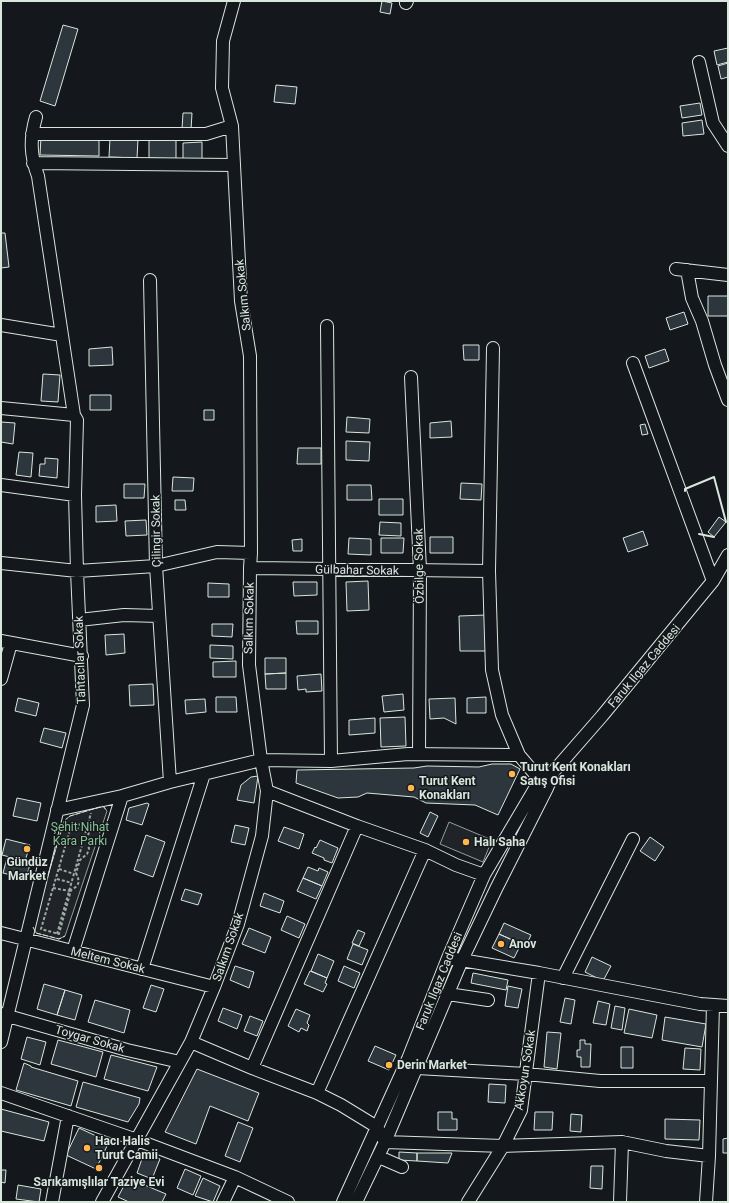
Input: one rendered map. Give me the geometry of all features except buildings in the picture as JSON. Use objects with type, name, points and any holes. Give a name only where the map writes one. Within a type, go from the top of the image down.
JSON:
[{"type":"street","name":"Salkım Sokak","points":[[102,1202],[191,1042],[214,987],[238,924],[262,836],[267,791],[261,760],[249,665],[251,553],[250,356],[241,301],[232,126],[222,88],[223,41],[234,1]]},
{"type":"street","points":[[699,62],[713,123],[728,146]]},
{"type":"street","name":"Tahtacılar Sokak","points":[[1,1042],[4,1015],[26,939],[83,705],[75,495],[77,420],[74,415],[38,176],[33,163],[32,134],[36,118]]},
{"type":"street","points":[[32,134],[206,134],[232,126]]},
{"type":"street","points":[[33,163],[233,165]]},
{"type":"street","points":[[728,275],[681,270],[702,321],[715,365],[728,400]]},
{"type":"street","name":"Çilingir Sokak","points":[[150,280],[156,566],[170,782]]},
{"type":"street","points":[[1,325],[62,334]]},
{"type":"street","points":[[327,326],[331,761]]},
{"type":"street","points":[[493,348],[489,571],[492,670],[502,714],[519,755],[540,780]]},
{"type":"street","points":[[633,363],[713,581]]},
{"type":"street","name":"Özbilge Sokak","points":[[411,377],[420,570],[419,754]]},
{"type":"street","points":[[1,408],[74,415]]},
{"type":"street","points":[[1,485],[75,495]]},
{"type":"street","points":[[1,563],[77,571],[156,566],[217,552],[251,553]]},
{"type":"street","name":"Faruk Ilgaz Caddesi","points":[[342,1202],[408,1059],[448,958],[484,875],[540,780],[554,771],[607,710],[713,581],[728,555]]},
{"type":"street","name":"Gülbahar Sokak","points":[[250,568],[489,571]]},
{"type":"street","points":[[80,620],[124,616],[159,616]]},
{"type":"street","points":[[1,679],[6,642],[82,656]]},
{"type":"street","points":[[58,810],[122,796],[170,782],[261,760],[331,761],[419,754],[519,755]]},
{"type":"street","name":"Faruk Ilgaz Caddesi","points":[[356,1202],[386,1142],[462,960],[554,771]]},
{"type":"street","points":[[142,969],[204,774]]},
{"type":"street","points":[[267,791],[357,826],[425,850],[456,865],[484,875]]},
{"type":"street","points":[[73,951],[122,796]]},
{"type":"street","points":[[252,1068],[357,826]]},
{"type":"street","points":[[563,978],[634,839]]},
{"type":"street","points":[[317,1093],[425,850]]},
{"type":"street","name":"Meltem Sokak","points":[[1,932],[214,987]]},
{"type":"street","points":[[448,958],[539,973],[700,1004],[728,1006]]},
{"type":"street","name":"Akkoyun Sokak","points":[[468,1202],[503,1146],[521,1110],[539,973]]},
{"type":"street","points":[[448,994],[488,1000]]},
{"type":"street","points":[[706,1202],[709,1156],[712,1005]]},
{"type":"street","name":"Toygar Sokak","points":[[4,1015],[127,1050],[180,1062]]},
{"type":"street","points":[[191,1042],[252,1068],[317,1093],[341,1105],[377,1127],[386,1142],[503,1146],[622,1142],[666,1151],[709,1156]]},
{"type":"street","points":[[417,1068],[526,1074],[600,1081],[711,1081]]},
{"type":"street","points":[[1,1093],[137,1140],[235,1177],[288,1202]]},
{"type":"street","points":[[52,1202],[68,1116]]},
{"type":"street","points":[[620,1202],[622,1142]]},
{"type":"street","points":[[379,1157],[402,1167]]},
{"type":"street","points":[[223,1202],[235,1177]]},
{"type":"path","points":[[57,934],[70,891],[78,886],[80,880],[76,873],[80,860],[87,854],[89,849],[87,838],[88,826],[94,802]]},
{"type":"path","points":[[88,826],[72,822],[41,929],[59,934],[74,874],[88,831]]},
{"type":"path","points":[[71,827],[88,831]]},
{"type":"path","points":[[59,869],[74,874]]},
{"type":"path","points":[[42,875],[72,883]]},
{"type":"path","points":[[53,888],[70,891]]},
{"type":"green space","name":"Şehit Nihat Kara Parkı","points":[[103,806],[107,811],[65,936],[59,939],[36,933],[33,927],[64,821],[70,816]]},
{"type":"green space","name":"Halı Saha","points":[[449,822],[492,840],[483,862],[440,844]]},
{"type":"fence","points":[[48,875],[64,821],[70,816],[103,806],[107,811]]},
{"type":"fence","points":[[33,927],[36,933],[59,939],[65,936]]},
{"type":"wall","points":[[685,491],[685,489],[714,477],[726,522]]},
{"type":"wall","points":[[699,534],[714,537]]},
{"type":"place","name":"Turut Kent Konakları Satış Ofisi","points":[[512,774]]},
{"type":"place","name":"Turut Kent Konakları","points":[[411,788]]},
{"type":"place","name":"Halı Saha","points":[[466,842]]},
{"type":"place","name":"Gündüz Market","points":[[27,849]]},
{"type":"place","name":"Anov","points":[[501,944]]},
{"type":"place","name":"Derin Market","points":[[389,1065]]},
{"type":"place","name":"Hacı Halis Turut Camii","points":[[87,1148]]},
{"type":"place","name":"Sarıkamışlılar Taziye Evi","points":[[99,1168]]}]
